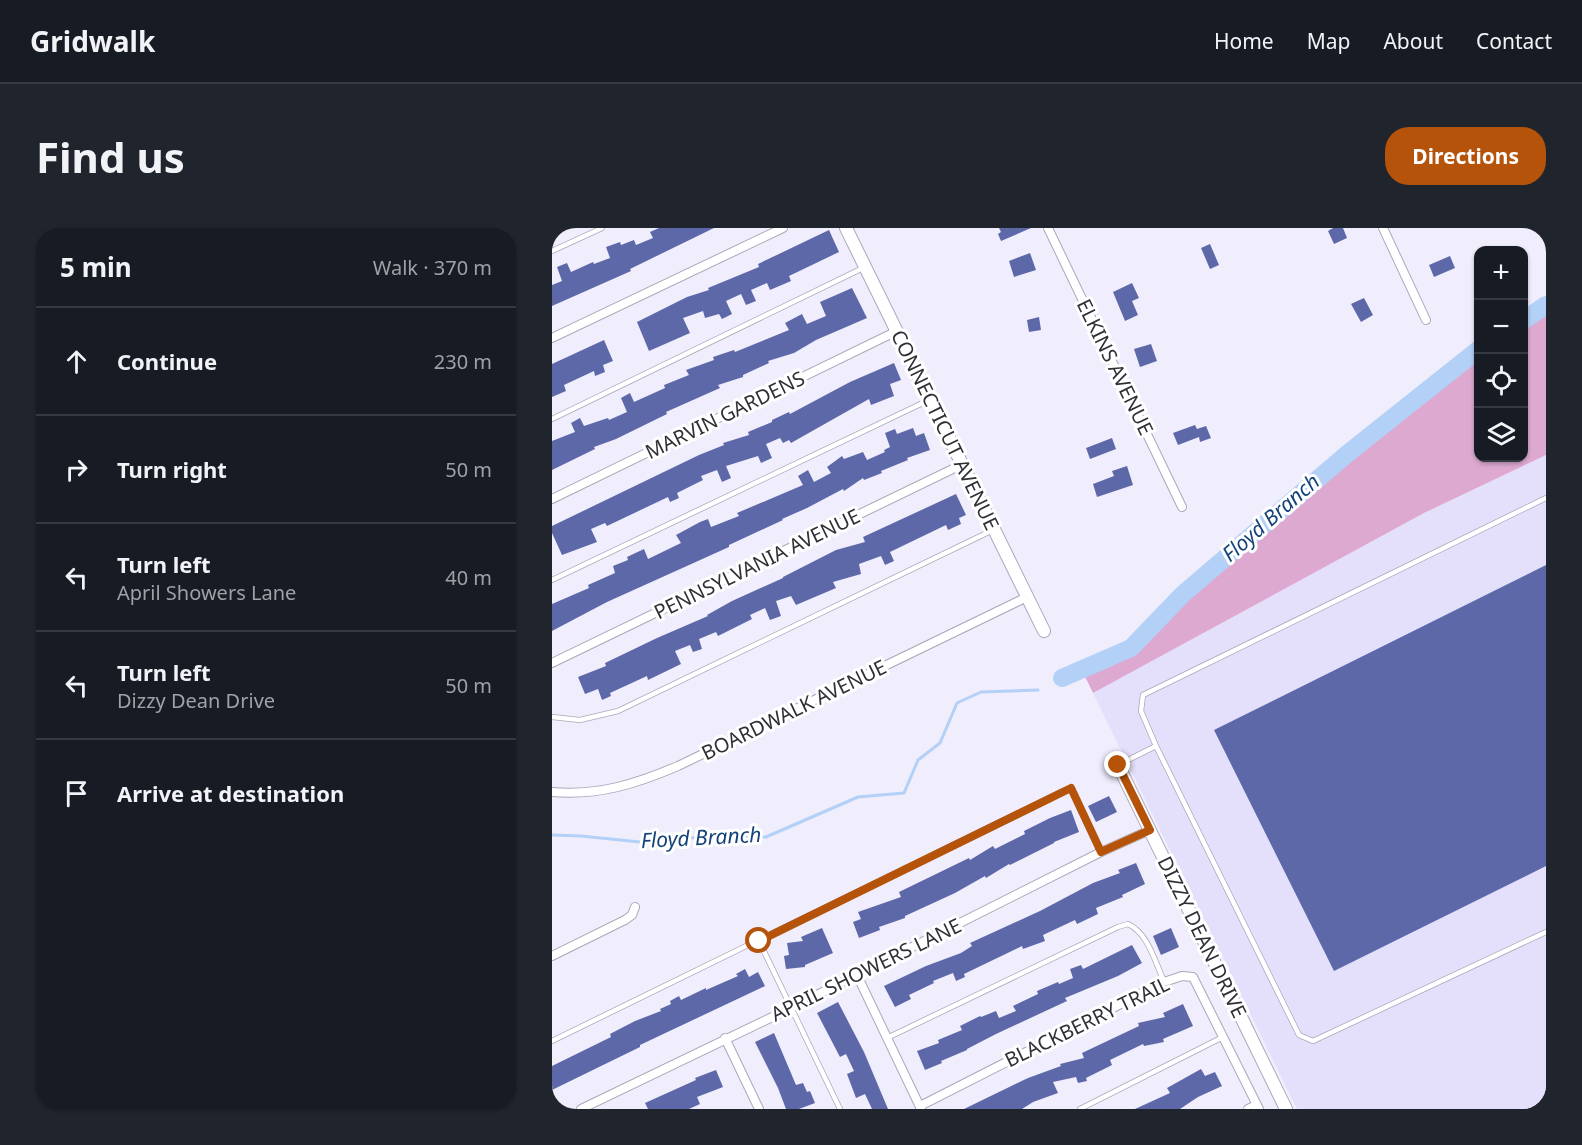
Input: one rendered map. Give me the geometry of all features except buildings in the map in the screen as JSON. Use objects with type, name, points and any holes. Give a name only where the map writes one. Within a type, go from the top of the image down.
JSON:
[{"type":"street","points":[[552,338],[783,228]]},
{"type":"street","name":"CONNECTICUT AVENUE","points":[[846,228],[1044,631]]},
{"type":"street","name":"ELKINS AVENUE","points":[[1048,228],[1182,507]]},
{"type":"street","points":[[1383,228],[1426,320]]},
{"type":"street","name":"MARVIN GARDENS","points":[[552,499],[897,331]]},
{"type":"street","name":"PENNSYLVANIA AVENUE","points":[[552,663],[963,464]]},
{"type":"street","name":"BOARDWALK AVENUE","points":[[552,792],[592,793],[642,781],[678,766],[1027,597]]},
{"type":"street","name":"DIZZY DEAN DRIVE","points":[[1118,765],[1286,1109]]},
{"type":"street","name":"APRIL SHOWERS LANE","points":[[582,1109],[791,1008],[1101,852],[1150,830]]},
{"type":"street","points":[[552,956],[625,920],[632,915],[634,907]]},
{"type":"street","points":[[857,975],[921,1107]]},
{"type":"street","name":"BLACKBERRY TRAIL","points":[[921,1107],[1164,982],[1182,976],[1193,977],[1258,1107]]},
{"type":"street","points":[[725,1038],[756,1108]]},
{"type":"street","points":[[1248,1109],[1258,1107]]},
{"type":"lane","points":[[552,251],[602,228]]},
{"type":"lane","points":[[552,419],[866,267]]},
{"type":"lane","points":[[552,580],[931,399]]},
{"type":"lane","points":[[1546,498],[1143,695],[1141,711],[1156,746],[1299,1035],[1313,1041],[1546,932]]},
{"type":"lane","points":[[552,717],[580,720],[618,711],[994,529]]},
{"type":"lane","points":[[1118,765],[1156,746]]},
{"type":"lane","points":[[552,1041],[1071,788],[1101,852]]},
{"type":"lane","points":[[887,1038],[1128,924],[1137,928],[1143,935],[1164,982]]},
{"type":"lane","points":[[759,941],[840,1109]]},
{"type":"lane","points":[[1080,1109],[1222,1037]]},
{"type":"shaded area","points":[[1546,302],[1546,455],[1424,513],[1093,693],[1081,668],[1135,637],[1186,587],[1340,464],[1366,439],[1474,348],[1474,462],[1528,462],[1528,313]]},
{"type":"shaded area","points":[[1546,455],[1546,1109],[1297,1109],[1093,693],[1424,513]]},
{"type":"waterway","name":"Floyd Branch","points":[[1528,317],[1546,305]]},
{"type":"waterway","name":"Floyd Branch","points":[[1062,678],[1131,648],[1183,594],[1347,454],[1474,353]]},
{"type":"waterway","name":"Floyd Branch","points":[[552,835],[640,842],[667,838],[766,837],[858,797],[904,793],[918,760],[940,743],[957,703],[981,692],[1038,690]]},
{"type":"route","points":[[759,941],[1063,790],[1071,788],[1101,852],[1150,830],[1118,765]]}]
